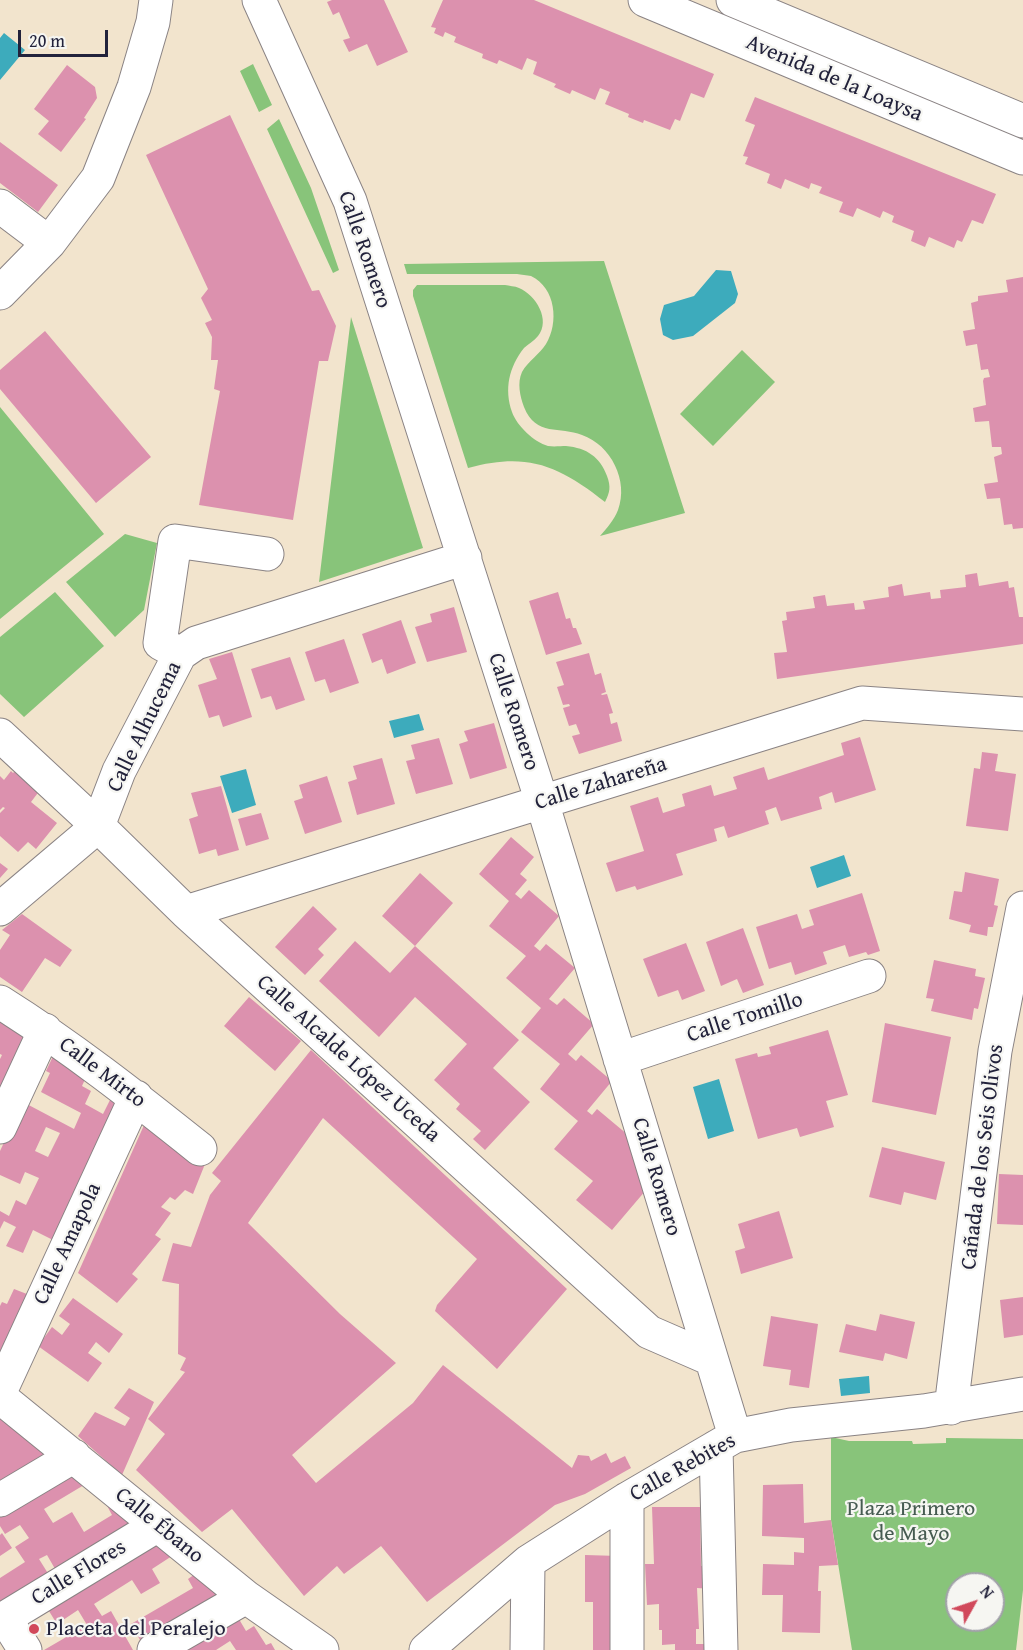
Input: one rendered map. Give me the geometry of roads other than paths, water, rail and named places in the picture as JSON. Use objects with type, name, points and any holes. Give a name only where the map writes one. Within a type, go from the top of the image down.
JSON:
[{"type":"street","name":"Calle Romero","points":[[259,0],[350,201],[542,802],[711,1359],[725,1441],[722,1650]]},
{"type":"street","name":"Avenida de la Loaysa","points":[[645,0],[1023,158]]},
{"type":"street","name":"Avenida de la Loaysa","points":[[734,0],[1023,121]]},
{"type":"street","points":[[0,292],[49,243],[99,178],[134,87],[159,7]]},
{"type":"street","points":[[0,206],[49,243]]},
{"type":"street","points":[[180,654],[160,643],[175,541],[267,554]]},
{"type":"street","name":"Calle Alhucema","points":[[0,909],[98,826],[119,771],[180,654],[196,643],[465,558]]},
{"type":"street","name":"Calle Zahareña","points":[[186,912],[862,703],[1023,714]]},
{"type":"street","name":"Calle Alcalde López Uceda","points":[[0,735],[186,912],[649,1332],[711,1359]]},
{"type":"street","name":"Cañada de los Seis Olivos","points":[[951,1408],[995,1051],[1023,908]]},
{"type":"street","name":"Calle Tomillo","points":[[620,1059],[869,976]]},
{"type":"street","name":"Calle Mirto","points":[[0,1002],[45,1030],[136,1097],[200,1149]]},
{"type":"street","points":[[0,1127],[45,1030]]},
{"type":"street","name":"Calle Amapola","points":[[0,1392],[136,1097]]},
{"type":"street","name":"Calle Rebites","points":[[426,1650],[528,1562],[627,1499],[725,1441],[790,1425],[951,1408],[1023,1394]]},
{"type":"street","name":"Calle Ébano","points":[[0,1397],[246,1597],[322,1650]]},
{"type":"street","points":[[0,1500],[74,1455]]},
{"type":"street","points":[[627,1499],[627,1650]]},
{"type":"street","name":"Calle Flores","points":[[3,1620],[158,1525]]},
{"type":"street","points":[[527,1650],[528,1562]]},
{"type":"street","points":[[154,1650],[246,1597]]},
{"type":"street","points":[[3,1620],[25,1650]]},
{"type":"water","points":[[4,33],[25,50],[0,80],[0,38]]},
{"type":"water","points":[[716,270],[731,271],[738,294],[735,303],[693,336],[673,340],[663,335],[660,319],[664,305],[694,296]]},
{"type":"water","points":[[419,714],[424,730],[394,738],[389,721]]},
{"type":"water","points":[[246,769],[256,805],[232,813],[220,776]]},
{"type":"water","points":[[844,855],[851,876],[817,888],[810,867]]},
{"type":"water","points":[[719,1079],[734,1131],[708,1139],[693,1087]]},
{"type":"water","points":[[869,1376],[870,1393],[841,1396],[839,1379]]},
{"type":"place","name":"Placeta del Peralejo","points":[[34,1629]]},
{"type":"park label","name":"Plaza Primero de Mayo","points":[[911,1522]]}]
